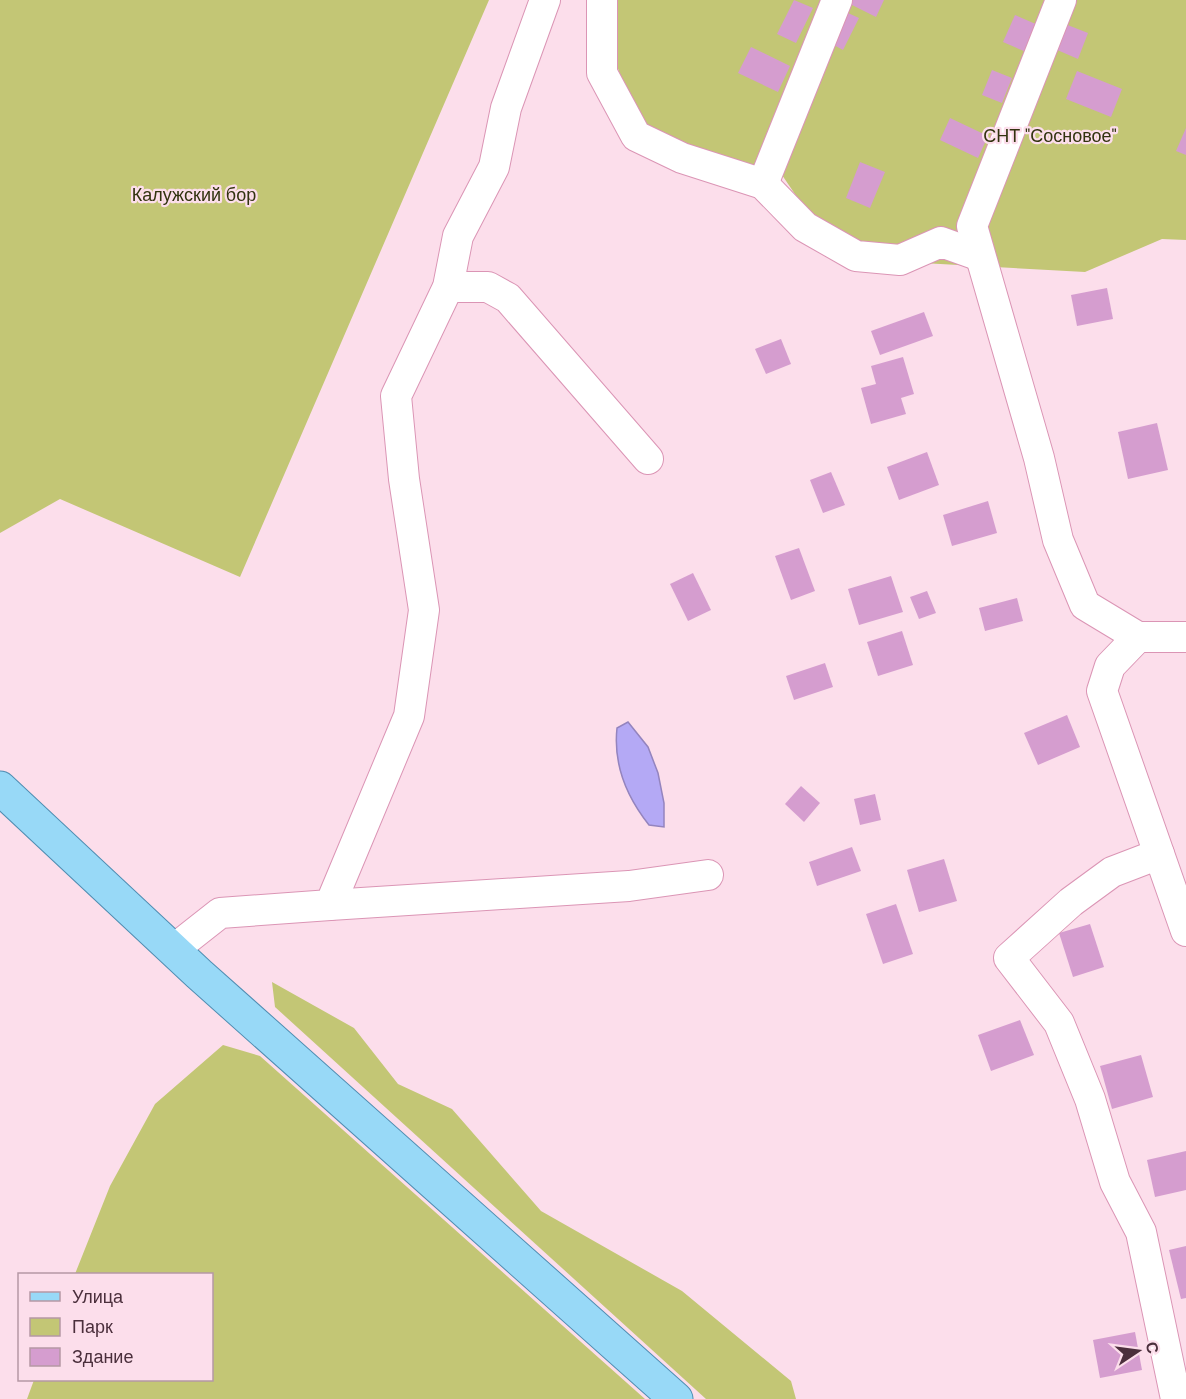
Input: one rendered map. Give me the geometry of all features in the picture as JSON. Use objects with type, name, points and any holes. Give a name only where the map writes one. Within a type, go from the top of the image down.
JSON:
[{"type":"main road","points":[[0,788],[173,950],[676,1399]]},
{"type":"street","points":[[330,905],[409,716],[424,610],[404,479],[396,396],[448,287],[458,236],[494,167],[506,108],[545,0]]},
{"type":"street","points":[[602,0],[602,73],[636,136],[682,158],[763,184],[806,227],[856,256],[900,260],[941,242],[980,256]]},
{"type":"street","points":[[763,184],[837,0]]},
{"type":"street","points":[[1061,0],[972,226],[1039,458],[1058,540],[1085,605],[1138,637],[1186,637]]},
{"type":"street","points":[[448,287],[488,287],[508,298],[648,459]]},
{"type":"street","points":[[1138,637],[1110,666],[1102,691],[1186,931]]},
{"type":"street","points":[[1159,854],[1112,872],[1071,902],[1009,958],[1059,1023],[1090,1099],[1115,1182],[1141,1232],[1176,1399]]},
{"type":"street","points":[[173,950],[220,913],[628,886],[708,875]]},
{"type":"green space","name":"Калужский бор","points":[[0,0],[489,0],[240,577],[60,499],[0,533]]},
{"type":"green space","name":"СНТ \"Сосновое\"","points":[[608,0],[1186,0],[1186,240],[1162,239],[1085,272],[922,263],[818,228],[782,175],[692,154],[633,118],[610,42]]},
{"type":"green space","points":[[272,982],[354,1028],[398,1084],[452,1109],[541,1211],[682,1291],[791,1381],[796,1399],[706,1399],[275,1007]]},
{"type":"green space","points":[[223,1045],[260,1056],[645,1399],[27,1399],[34,1381],[213,1381],[213,1273],[75,1273],[110,1186],[155,1104]]},
{"type":"shaded area","points":[[628,722],[648,747],[658,773],[664,803],[664,827],[649,825],[634,803],[623,780],[617,755],[617,728]]},
{"type":"building","points":[[794,0],[813,8],[796,43],[777,34]]},
{"type":"building","points":[[850,0],[884,0],[876,17],[848,3]]},
{"type":"building","points":[[848,13],[859,18],[843,50],[832,44]]},
{"type":"building","points":[[1015,15],[1038,25],[1026,52],[1003,42]]},
{"type":"building","points":[[1065,24],[1088,33],[1078,59],[1055,49]]},
{"type":"building","points":[[751,47],[790,66],[778,92],[738,73]]},
{"type":"building","points":[[992,70],[1012,78],[1002,103],[982,95]]},
{"type":"building","points":[[1077,71],[1122,89],[1111,117],[1066,99]]},
{"type":"building","points":[[950,118],[988,136],[978,158],[940,140]]},
{"type":"building","points":[[1186,128],[1186,155],[1176,151]]},
{"type":"building","points":[[860,162],[885,172],[870,208],[846,198]]},
{"type":"building","points":[[1107,288],[1113,319],[1077,326],[1071,295]]},
{"type":"building","points":[[924,312],[933,336],[880,355],[871,331]]},
{"type":"building","points":[[781,339],[791,364],[766,374],[755,349]]},
{"type":"building","points":[[903,357],[914,394],[901,398],[906,414],[871,424],[861,388],[876,384],[871,366]]},
{"type":"building","points":[[1157,423],[1168,470],[1128,479],[1118,432]]},
{"type":"building","points":[[927,452],[939,485],[899,500],[887,467]]},
{"type":"building","points":[[831,472],[845,505],[823,513],[810,480]]},
{"type":"building","points":[[988,501],[997,533],[952,546],[943,515]]},
{"type":"building","points":[[799,548],[815,591],[791,600],[775,556]]},
{"type":"building","points":[[693,573],[711,610],[688,621],[670,584]]},
{"type":"building","points":[[891,576],[903,612],[859,625],[848,589]]},
{"type":"building","points":[[927,591],[936,613],[919,619],[910,597]]},
{"type":"building","points":[[1017,598],[1023,621],[985,631],[979,608]]},
{"type":"building","points":[[902,631],[913,665],[878,676],[867,642]]},
{"type":"building","points":[[825,663],[833,687],[794,700],[786,676]]},
{"type":"building","points":[[1067,715],[1080,747],[1038,765],[1024,733]]},
{"type":"building","points":[[801,786],[820,803],[804,822],[785,804]]},
{"type":"building","points":[[875,794],[881,820],[860,825],[854,799]]},
{"type":"building","points":[[852,847],[861,871],[817,886],[809,862]]},
{"type":"building","points":[[944,859],[957,901],[919,912],[907,870]]},
{"type":"building","points":[[896,904],[913,954],[883,964],[866,914]]},
{"type":"building","points":[[1090,924],[1104,967],[1073,977],[1059,933]]},
{"type":"building","points":[[1020,1020],[1034,1055],[991,1071],[978,1035]]},
{"type":"building","points":[[1141,1055],[1153,1097],[1112,1109],[1100,1066]]},
{"type":"building","points":[[1186,1151],[1186,1190],[1155,1197],[1147,1160]]},
{"type":"building","points":[[1186,1246],[1186,1298],[1181,1299],[1169,1250]]},
{"type":"building","points":[[1135,1332],[1142,1370],[1100,1378],[1093,1340]]}]
